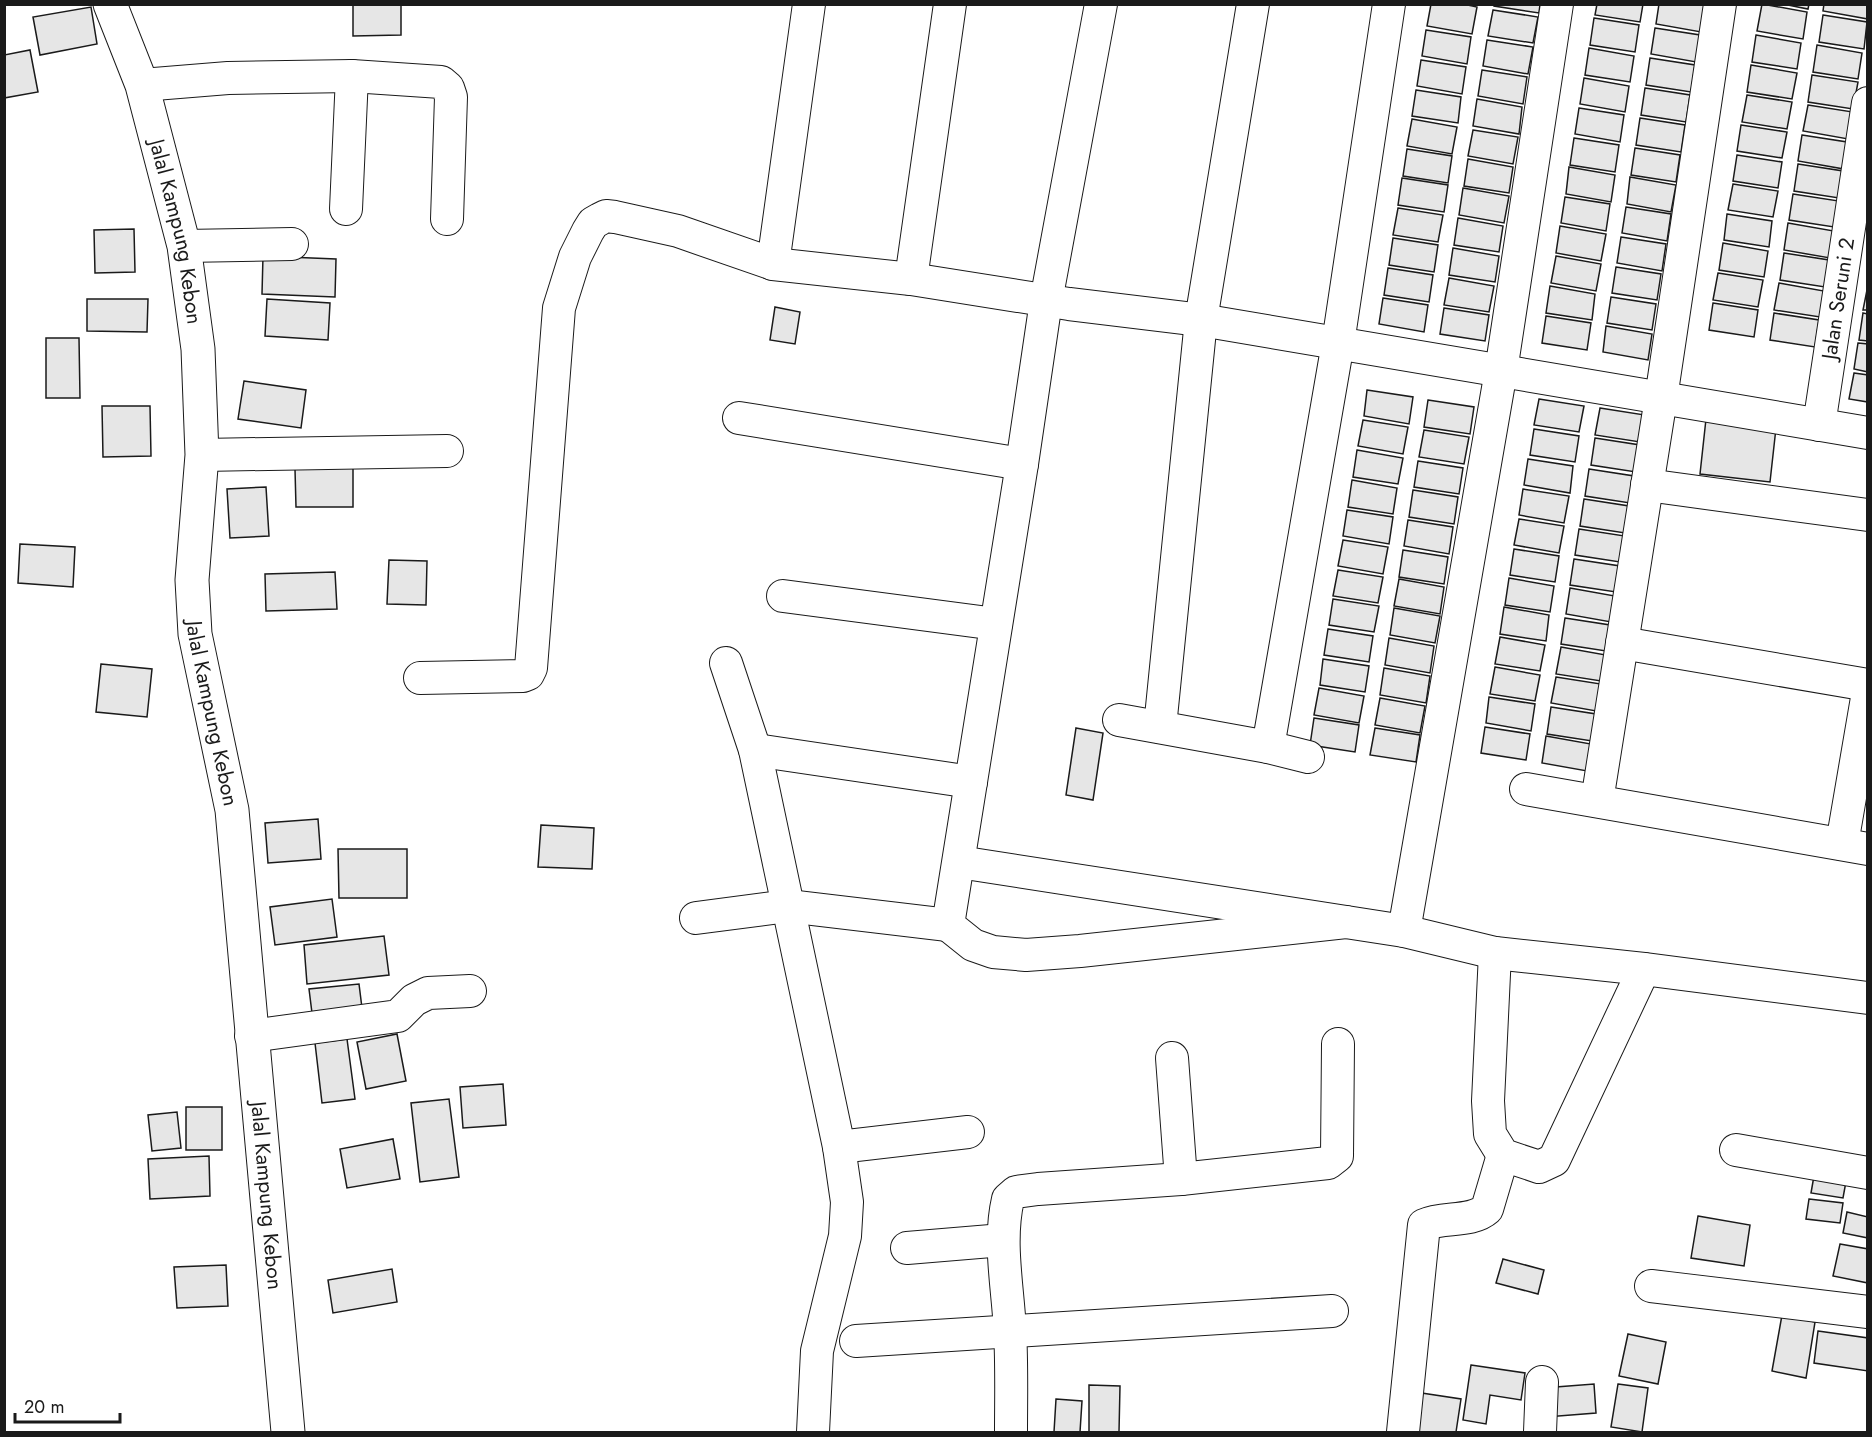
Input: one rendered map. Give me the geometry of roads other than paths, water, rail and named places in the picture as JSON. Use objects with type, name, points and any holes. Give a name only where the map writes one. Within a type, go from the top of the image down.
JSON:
[{"type":"street","name":"Jalal Kampung Kebon","points":[[110,4],[142,86],[184,246],[198,349],[202,455],[192,580],[195,634],[232,810],[288,1432]]},
{"type":"street","points":[[772,264],[810,4]]},
{"type":"street","points":[[911,279],[950,4]]},
{"type":"street","points":[[948,925],[1046,301],[1101,4]]},
{"type":"street","points":[[1160,727],[1201,320],[1252,4]]},
{"type":"street","points":[[1268,747],[1338,343],[1389,4]]},
{"type":"street","points":[[1404,930],[1501,371],[1557,4]]},
{"type":"street","points":[[1597,801],[1720,4]]},
{"type":"street","points":[[142,86],[228,78],[352,76],[441,82],[448,88],[451,97],[447,219]]},
{"type":"street","points":[[346,209],[352,76]]},
{"type":"street","name":"Jalan Seruni 2","points":[[1820,425],[1868,103]]},
{"type":"street","points":[[420,678],[523,676],[528,674],[531,668],[559,308],[575,257],[593,223],[606,216],[668,229],[772,264],[911,279],[1046,301],[1201,320],[1868,433]]},
{"type":"street","points":[[184,246],[292,244]]},
{"type":"street","points":[[739,418],[1022,464]]},
{"type":"street","points":[[202,455],[447,451]]},
{"type":"street","points":[[1647,484],[1868,515]]},
{"type":"street","points":[[783,596],[996,624]]},
{"type":"street","points":[[1622,642],[1868,685]]},
{"type":"street","points":[[726,663],[754,750],[838,1147],[846,1202],[845,1236],[817,1351],[813,1432]]},
{"type":"street","points":[[1526,789],[1855,846],[1868,692]]},
{"type":"street","points":[[1119,720],[1268,747],[1308,757]]},
{"type":"street","points":[[754,750],[971,782]]},
{"type":"street","points":[[959,862],[1404,930],[1495,953],[1644,969],[1868,998]]},
{"type":"street","points":[[696,918],[788,906],[948,925],[973,945],[993,952],[1026,955],[1346,922]]},
{"type":"street","points":[[1495,953],[1488,1101],[1490,1134],[1503,1155],[1539,1167],[1554,1160],[1644,969]]},
{"type":"street","points":[[251,1036],[398,1016],[414,1000],[428,993],[470,991]]},
{"type":"street","points":[[1011,1432],[1010,1333],[1003,1240],[1008,1198],[1016,1192],[1038,1189],[1181,1179],[1328,1163],[1337,1156],[1338,1044]]},
{"type":"street","points":[[1172,1058],[1181,1179]]},
{"type":"street","points":[[838,1147],[968,1132]]},
{"type":"street","points":[[1736,1150],[1868,1173]]},
{"type":"street","points":[[1403,1432],[1424,1225],[1432,1221],[1480,1215],[1487,1209],[1503,1155]]},
{"type":"street","points":[[907,1248],[1003,1240]]},
{"type":"street","points":[[1651,1286],[1868,1312]]},
{"type":"street","points":[[856,1341],[1332,1311]]},
{"type":"street","points":[[1540,1432],[1542,1382]]}]
